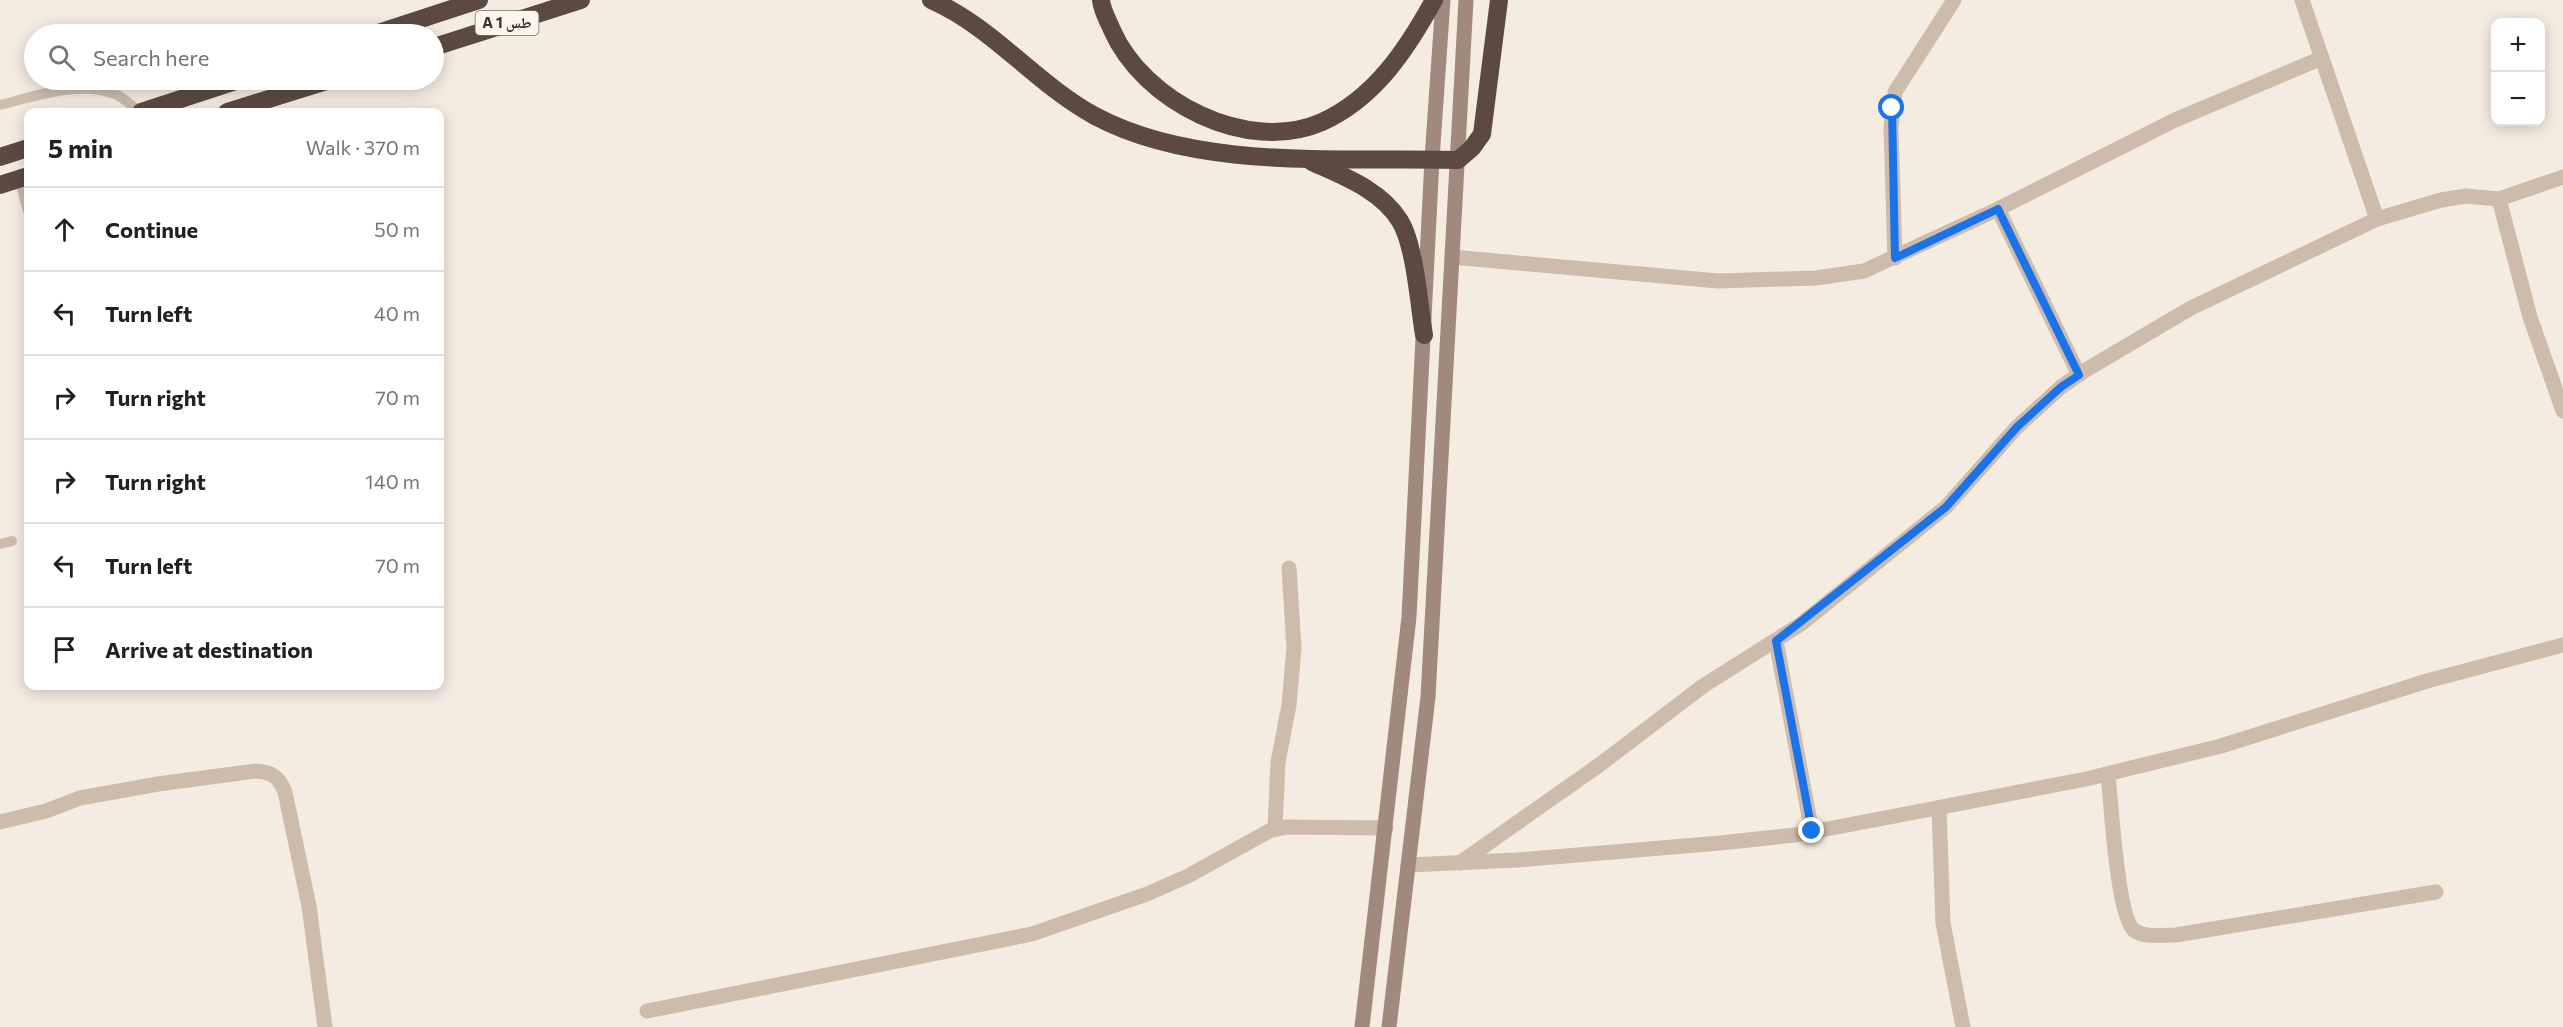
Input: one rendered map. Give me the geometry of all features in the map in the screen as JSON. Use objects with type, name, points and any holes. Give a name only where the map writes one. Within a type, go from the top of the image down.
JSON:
[{"type":"highway","name":"A 1 طس","points":[[406,24],[479,0]]},
{"type":"highway","name":"A 1 طس","points":[[444,43],[580,0]]},
{"type":"highway","points":[[931,0],[999,42],[1054,88],[1092,114],[1132,134],[1174,146],[1305,159],[1458,160],[1472,148],[1482,134],[1499,0]]},
{"type":"highway","points":[[1101,0],[1116,40],[1131,63],[1163,94],[1201,115],[1244,130],[1277,131],[1321,122],[1379,82],[1410,44],[1434,0]]},
{"type":"highway","points":[[153,108],[208,90]]},
{"type":"highway","points":[[240,108],[298,90]]},
{"type":"highway","points":[[0,157],[24,149]]},
{"type":"highway","points":[[1305,159],[1353,180],[1387,204],[1401,222],[1408,242],[1424,335]]},
{"type":"highway","points":[[0,185],[24,178]]},
{"type":"main road","points":[[1362,1027],[1409,618],[1432,159],[1443,0]]},
{"type":"main road","points":[[1389,1027],[1429,687],[1466,0]]},
{"type":"street","points":[[1895,258],[1891,128],[1895,92],[1954,0]]},
{"type":"street","points":[[2302,0],[2378,219]]},
{"type":"street","points":[[1452,257],[1718,281],[1841,276],[1864,271],[1998,209],[2175,120],[2322,58]]},
{"type":"street","points":[[1460,863],[1602,763],[1703,686],[1776,641],[1946,507],[2017,427],[2061,387],[2079,375],[2191,308],[2378,219],[2440,200],[2466,196],[2499,199],[2563,177]]},
{"type":"street","points":[[2499,199],[2530,317],[2563,411]]},
{"type":"street","points":[[1998,209],[2079,375]]},
{"type":"street","points":[[1275,829],[1278,762],[1289,705],[1294,648],[1289,568]]},
{"type":"street","points":[[1776,641],[1812,831]]},
{"type":"street","points":[[1408,865],[1720,843],[1812,831],[1939,808],[2108,774],[2221,746],[2427,681],[2563,645]]},
{"type":"street","points":[[0,822],[46,811],[80,798],[111,792],[256,771],[269,772],[280,780],[285,792],[309,906],[325,1027]]},
{"type":"street","points":[[2108,774],[2121,895],[2127,921],[2134,931],[2148,935],[2176,935],[2436,892]]},
{"type":"street","points":[[1939,808],[1943,923],[1963,1027]]},
{"type":"street","points":[[647,1011],[1032,934],[1147,894],[1275,829],[1346,826],[1386,828]]},
{"type":"lane","points":[[0,105],[64,91],[85,90],[105,91],[120,96],[136,108]]},
{"type":"lane","points":[[0,544],[12,541]]},
{"type":"route","points":[[1812,831],[1776,641],[1801,624],[1946,507],[2017,427],[2061,387],[2079,375],[1998,209],[1895,258],[1892,108]]}]
